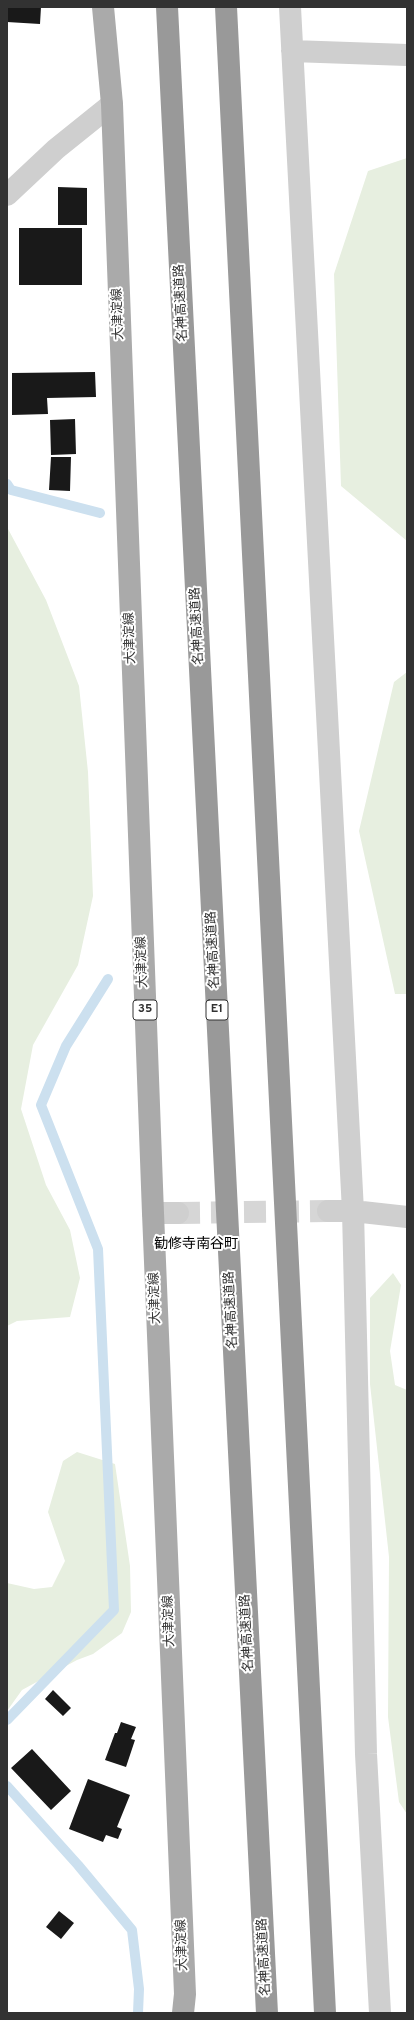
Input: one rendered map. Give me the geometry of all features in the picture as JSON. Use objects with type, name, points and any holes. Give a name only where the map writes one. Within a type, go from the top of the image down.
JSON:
[{"type":"highway","name":"名神高速道路","points":[[167,7],[267,2013]]},
{"type":"highway","points":[[226,7],[325,2013]]},
{"type":"main road","name":"大津淀線","points":[[103,7],[112,104],[153,1213],[185,1978],[183,2013]]},
{"type":"street","points":[[290,7],[353,1211],[366,1754],[380,2013]]},
{"type":"street","points":[[292,51],[407,55]]},
{"type":"street","points":[[7,195],[56,149],[112,104]]},
{"type":"street","points":[[328,1211],[353,1211],[407,1217]]},
{"type":"street","points":[[153,1213],[178,1213]]},
{"type":"green space","points":[[407,158],[407,541],[341,486],[334,274],[368,171]]},
{"type":"green space","points":[[7,527],[46,600],[79,686],[88,772],[93,896],[78,965],[33,1045],[21,1109],[46,1185],[70,1230],[80,1278],[70,1317],[17,1321],[7,1326]]},
{"type":"green space","points":[[407,672],[407,994],[395,994],[359,831],[394,682]]},
{"type":"green space","points":[[393,1273],[401,1285],[390,1351],[395,1385],[407,1390],[407,1814],[399,1802],[388,1717],[389,1557],[370,1384],[370,1298]]},
{"type":"green space","points":[[77,1452],[115,1464],[130,1566],[131,1612],[122,1633],[93,1654],[77,1660],[22,1690],[7,1711],[7,1583],[34,1589],[52,1587],[65,1561],[48,1512],[63,1461]]},
{"type":"building","points":[[7,7],[41,7],[40,24],[7,22]]},
{"type":"building","points":[[58,187],[87,188],[87,225],[58,225]]},
{"type":"building","points":[[19,228],[82,228],[82,285],[19,285]]},
{"type":"building","points":[[95,372],[96,397],[47,398],[48,414],[12,415],[12,373]]},
{"type":"building","points":[[75,419],[76,454],[51,455],[50,420]]},
{"type":"building","points":[[51,457],[71,457],[70,491],[49,490]]},
{"type":"building","points":[[53,1690],[71,1708],[63,1716],[45,1699]]},
{"type":"building","points":[[121,1722],[136,1727],[131,1739],[135,1740],[126,1767],[105,1760],[115,1733],[117,1733]]},
{"type":"building","points":[[32,1749],[71,1791],[51,1810],[11,1768]]},
{"type":"building","points":[[88,1779],[130,1795],[117,1827],[122,1829],[118,1839],[106,1835],[103,1842],[69,1829]]},
{"type":"building","points":[[59,1911],[74,1923],[61,1939],[46,1927]]},
{"type":"waterway","points":[[7,484],[11,490],[100,513]]},
{"type":"waterway","points":[[7,1720],[114,1610],[98,1249],[41,1105],[66,1046],[108,979]]},
{"type":"waterway","points":[[7,1786],[78,1865],[132,1930],[139,1989],[138,2013]]},
{"type":"tunnel","points":[[178,1213],[328,1211]]},
{"type":"district","name":"勧修寺南谷町","points":[[196,1245]]}]
